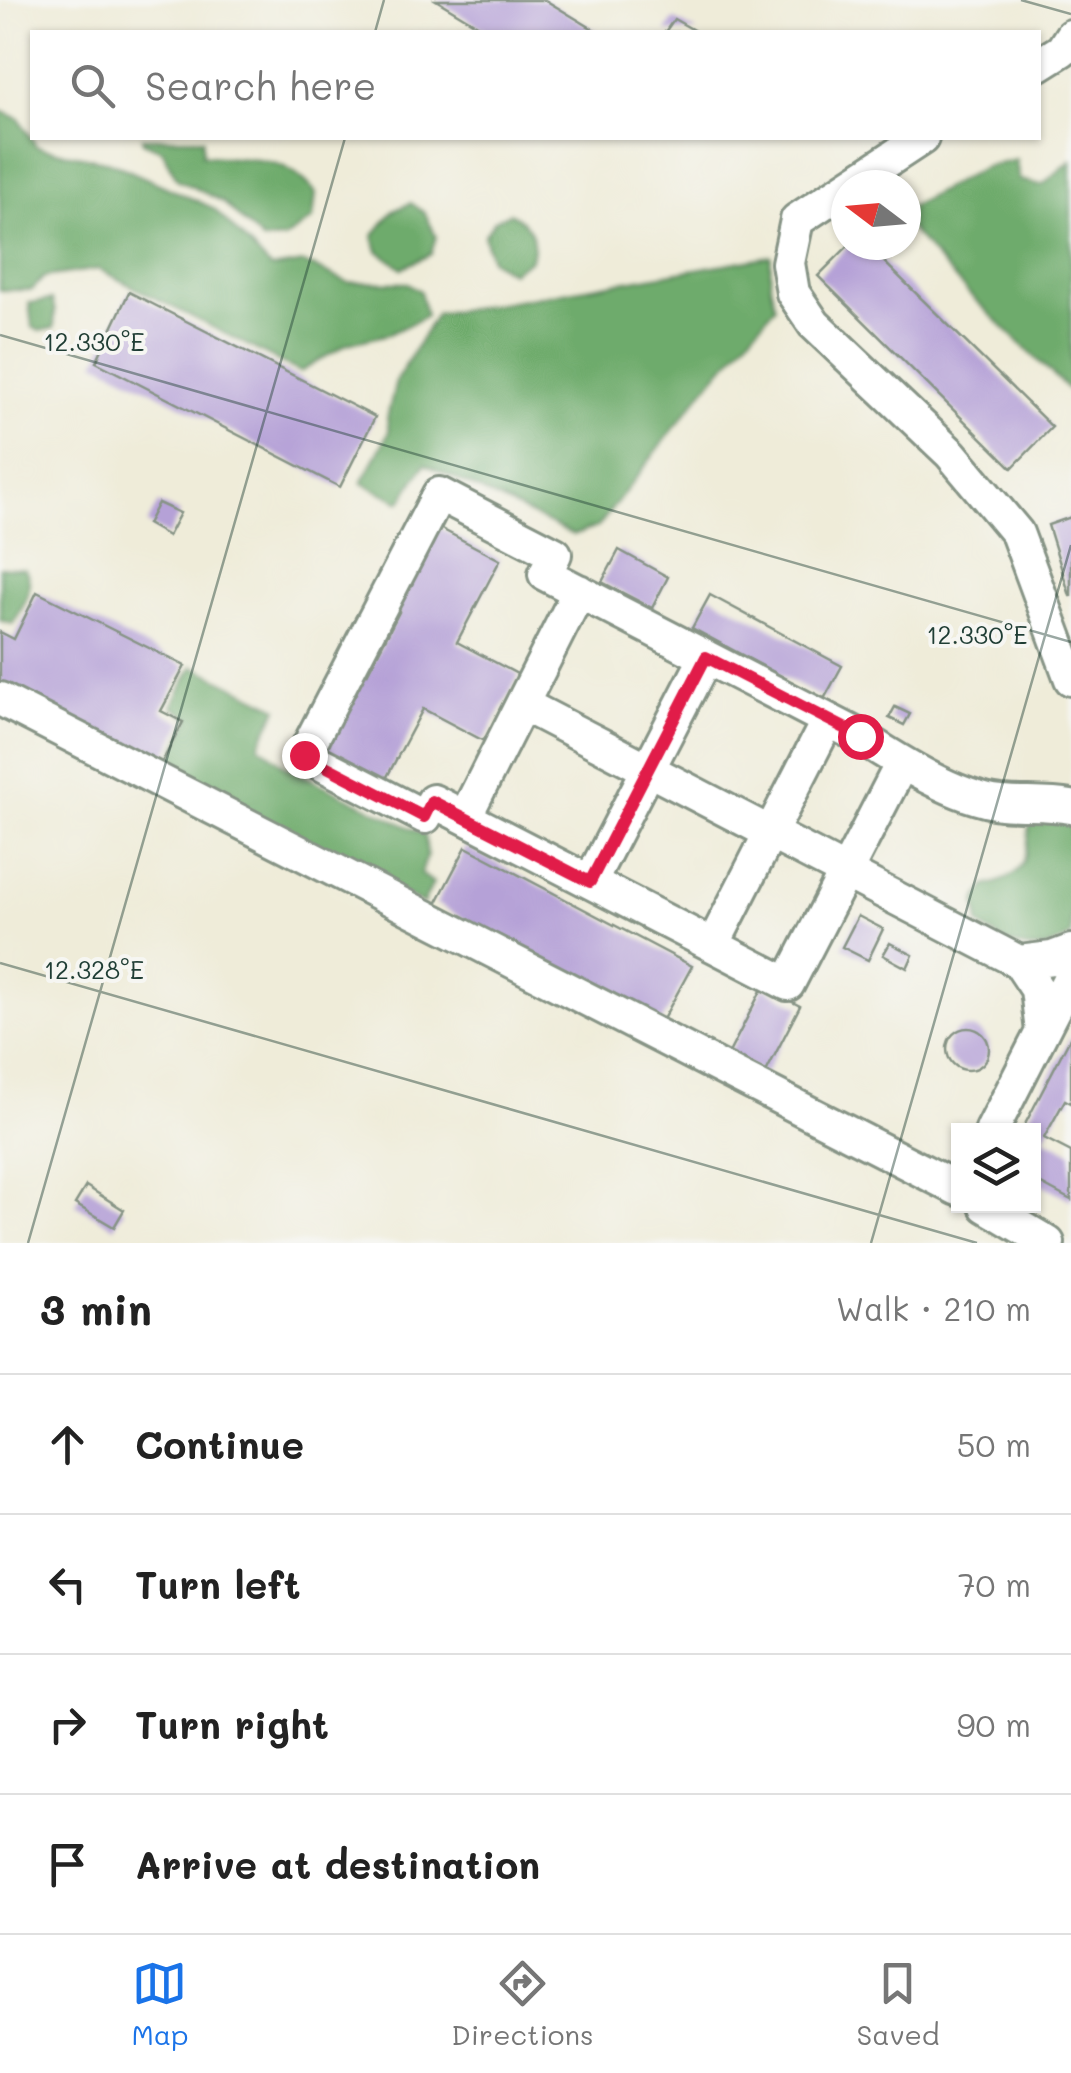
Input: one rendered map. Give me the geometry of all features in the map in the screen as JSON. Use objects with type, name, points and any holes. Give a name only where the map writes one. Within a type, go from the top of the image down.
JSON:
[{"type":"street","points":[[1041,62],[1062,50],[1071,36]]},
{"type":"street","points":[[919,140],[797,220],[788,263],[793,293],[814,324],[951,454],[1017,533],[1071,680]]},
{"type":"street","points":[[902,763],[788,984],[432,801],[424,817],[304,755],[439,494],[555,554],[545,574],[828,720],[902,763],[999,803],[1044,802],[1071,807]]},
{"type":"street","points":[[465,817],[579,591]]},
{"type":"street","points":[[590,882],[706,657]]},
{"type":"street","points":[[0,699],[951,1185]]},
{"type":"street","points":[[522,704],[1019,962],[1036,988],[1042,1032]]},
{"type":"street","points":[[713,945],[828,720]]},
{"type":"street","points":[[1019,962],[1052,958],[1071,950]]},
{"type":"street","points":[[996,1123],[1071,976]]},
{"type":"street","points":[[998,1213],[1048,1243]]},
{"type":"green space","points":[[0,110],[19,119],[37,147],[110,162],[213,208],[271,268],[304,263],[347,282],[408,283],[420,291],[426,316],[389,334],[347,344],[300,372],[98,269],[44,277],[32,290],[0,290]]},
{"type":"green space","points":[[203,140],[202,155],[278,164],[291,170],[316,193],[313,219],[284,239],[263,241],[223,202],[177,179],[162,150],[143,142]]},
{"type":"green space","points":[[1016,160],[1019,180],[1042,185],[1071,161],[1071,392],[968,293],[921,241],[921,201],[984,167]]},
{"type":"green space","points":[[411,203],[425,213],[436,236],[431,254],[402,268],[378,251],[373,236],[393,211]]},
{"type":"green space","points":[[510,213],[527,226],[533,237],[531,259],[511,272],[491,260],[484,236],[495,220]]},
{"type":"green space","points":[[771,256],[770,284],[775,307],[702,392],[598,527],[573,535],[425,464],[401,502],[362,483],[389,432],[387,418],[396,381],[436,314]]},
{"type":"green space","points":[[52,300],[54,328],[40,331],[32,327],[29,303]]},
{"type":"green space","points":[[0,567],[25,569],[28,576],[27,597],[13,624],[0,620]]},
{"type":"green space","points":[[193,666],[278,708],[259,745],[286,767],[425,835],[427,855],[421,874],[433,883],[423,904],[167,768],[190,718],[172,706]]},
{"type":"green space","points":[[1040,813],[1071,819],[1071,936],[1046,948],[1034,949],[1012,944],[979,925],[976,901],[986,886],[1017,871],[1025,856],[1030,822]]},
{"type":"building","points":[[436,0],[545,0],[595,30],[486,30]]},
{"type":"building","points":[[674,19],[693,30],[666,30]]},
{"type":"building","points":[[834,260],[882,260],[1052,427],[1012,468],[818,276]]},
{"type":"building","points":[[129,292],[375,417],[340,487],[96,362]]},
{"type":"building","points":[[158,503],[180,513],[168,536],[147,524]]},
{"type":"building","points":[[1071,517],[1071,596],[1070,596],[1048,525]]},
{"type":"building","points":[[432,524],[500,560],[457,642],[519,675],[484,741],[423,709],[381,788],[313,752],[357,669],[367,674],[399,612],[389,607]]},
{"type":"building","points":[[619,550],[668,577],[652,608],[602,582]]},
{"type":"building","points":[[37,592],[185,666],[161,711],[183,722],[158,770],[0,688],[0,632],[14,639]]},
{"type":"building","points":[[710,595],[842,666],[824,699],[692,628]]},
{"type":"building","points":[[895,707],[910,714],[904,725],[889,718]]},
{"type":"building","points":[[466,847],[692,966],[661,1023],[436,904]]},
{"type":"building","points":[[858,916],[883,929],[868,960],[842,947]]},
{"type":"building","points":[[890,943],[913,955],[907,968],[883,955]]},
{"type":"building","points":[[763,987],[800,1006],[765,1074],[728,1055]]},
{"type":"building","points":[[968,1028],[983,1034],[989,1049],[983,1064],[968,1070],[953,1064],[947,1049],[953,1034]]},
{"type":"building","points":[[1071,1036],[1071,1103],[1065,1100],[1044,1138],[1071,1152],[1071,1200],[1041,1184],[1041,1123],[1026,1123]]},
{"type":"building","points":[[86,1186],[124,1210],[114,1227],[75,1204]]},
{"type":"route","points":[[304,755],[424,817],[432,801],[590,882],[706,657],[860,736]]}]
